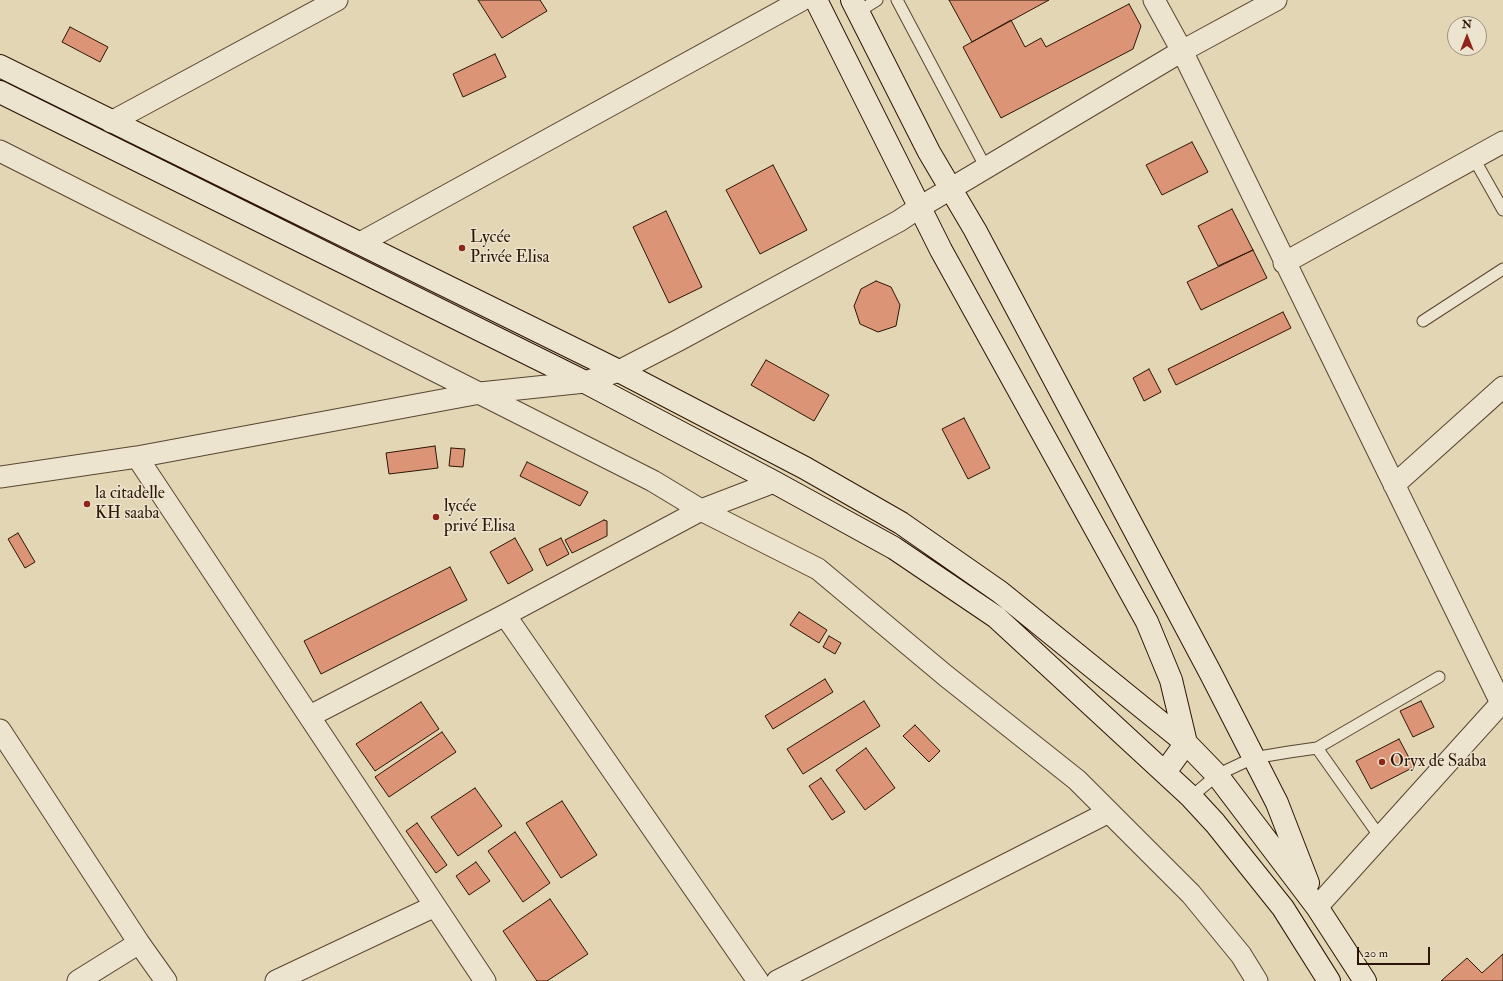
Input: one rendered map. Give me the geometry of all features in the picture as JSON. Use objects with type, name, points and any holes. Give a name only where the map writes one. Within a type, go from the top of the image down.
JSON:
[{"type":"street","points":[[111,122],[337,0]]},
{"type":"street","points":[[360,243],[802,0]]},
{"type":"street","points":[[816,0],[941,250],[1147,622],[1171,680],[1186,743],[1165,772]]},
{"type":"street","points":[[1154,0],[1182,51],[1284,263],[1502,704],[1317,907]]},
{"type":"street","points":[[0,477],[137,457],[480,393],[585,382],[620,371],[686,337],[899,221],[1182,51],[1276,0]]},
{"type":"street","points":[[855,6],[929,152],[975,230],[1211,674],[1277,804],[1317,907]]},
{"type":"street","points":[[0,66],[111,122],[620,371],[805,468],[902,524],[1000,592],[1186,743],[1217,776],[1317,907],[1365,981]]},
{"type":"street","points":[[0,92],[585,382],[774,482],[894,548],[996,617],[1192,797],[1215,823],[1283,908],[1329,981]]},
{"type":"street","points":[[1284,263],[1473,157],[1503,142]]},
{"type":"street","points":[[0,151],[653,480],[701,510],[818,569],[946,676],[1077,780],[1191,894],[1241,955],[1257,981]]},
{"type":"street","points":[[1394,485],[1503,387]]},
{"type":"street","points":[[137,457],[485,981]]},
{"type":"street","points":[[310,716],[505,615],[701,510],[774,482]]},
{"type":"street","points":[[505,615],[758,981]]},
{"type":"street","points":[[0,730],[139,943],[166,981]]},
{"type":"street","points":[[777,981],[1109,812]]},
{"type":"street","points":[[276,981],[435,906]]},
{"type":"street","points":[[78,981],[139,943]]},
{"type":"lane","points":[[855,6],[877,0]]},
{"type":"lane","points":[[897,0],[986,168]]},
{"type":"lane","points":[[1473,157],[1503,210]]},
{"type":"lane","points":[[1423,321],[1503,269]]},
{"type":"lane","points":[[1192,797],[1217,776],[1253,758],[1316,748],[1439,677]]},
{"type":"lane","points":[[1316,748],[1380,837]]},
{"type":"building","points":[[478,0],[540,0],[547,11],[502,38]]},
{"type":"building","points":[[949,0],[1049,0],[972,42]]},
{"type":"building","points":[[1129,4],[1141,26],[1133,49],[1001,118],[963,47],[1011,20],[1025,47],[1041,38],[1046,47]]},
{"type":"building","points":[[70,27],[108,47],[100,62],[62,42]]},
{"type":"building","points":[[495,54],[506,77],[463,97],[453,74]]},
{"type":"building","points":[[1192,142],[1208,172],[1162,195],[1146,165]]},
{"type":"building","points":[[773,165],[807,230],[760,254],[726,190]]},
{"type":"building","points":[[1232,209],[1253,250],[1218,266],[1198,226]]},
{"type":"building","points":[[666,211],[702,287],[669,303],[633,227]]},
{"type":"building","points":[[1253,250],[1267,278],[1201,310],[1187,282]]},
{"type":"building","points":[[876,281],[891,287],[900,305],[896,326],[878,332],[860,324],[854,306],[861,289]]},
{"type":"building","points":[[1283,312],[1291,328],[1176,385],[1168,369]]},
{"type":"building","points":[[766,360],[829,395],[814,421],[751,385]]},
{"type":"building","points":[[1149,369],[1161,392],[1144,401],[1133,378]]},
{"type":"building","points":[[964,418],[990,468],[968,479],[942,429]]},
{"type":"building","points":[[435,446],[438,468],[389,474],[386,453]]},
{"type":"building","points":[[451,448],[465,449],[463,467],[449,466]]},
{"type":"building","points":[[527,462],[588,492],[580,506],[520,476]]},
{"type":"building","points":[[604,520],[607,521],[607,536],[572,553],[565,540]]},
{"type":"building","points":[[18,533],[35,562],[25,568],[8,539]]},
{"type":"building","points":[[515,538],[533,570],[508,584],[490,552]]},
{"type":"building","points":[[561,538],[569,554],[547,566],[539,549]]},
{"type":"building","points":[[450,567],[467,600],[321,674],[304,641]]},
{"type":"building","points":[[799,612],[827,630],[819,643],[790,625]]},
{"type":"building","points":[[829,636],[841,643],[835,654],[823,647]]},
{"type":"building","points":[[825,679],[833,692],[773,729],[765,716]]},
{"type":"building","points":[[864,701],[880,726],[803,774],[787,749]]},
{"type":"building","points":[[1421,701],[1434,727],[1413,737],[1400,711]]},
{"type":"building","points":[[421,702],[439,729],[375,771],[356,744]]},
{"type":"building","points":[[915,725],[940,751],[929,762],[903,736]]},
{"type":"building","points":[[442,732],[456,752],[389,797],[375,777]]},
{"type":"building","points":[[1399,739],[1414,767],[1371,789],[1356,761]]},
{"type":"building","points":[[866,748],[895,788],[865,810],[836,770]]},
{"type":"building","points":[[821,778],[845,812],[832,820],[809,786]]},
{"type":"building","points":[[475,788],[502,826],[458,856],[431,817]]},
{"type":"building","points":[[562,801],[597,855],[561,878],[526,823]]},
{"type":"building","points":[[417,823],[447,865],[436,873],[406,831]]},
{"type":"building","points":[[515,832],[550,883],[523,902],[488,851]]},
{"type":"building","points":[[476,862],[490,881],[469,895],[456,876]]},
{"type":"building","points":[[550,899],[588,954],[547,981],[537,981],[503,931]]},
{"type":"building","points":[[1503,954],[1503,981],[1441,981],[1467,958],[1482,973]]},
{"type":"place","name":"Lycée Privée Elisa","points":[[462,248]]},
{"type":"place","name":"la citadelle KH saaba","points":[[87,504]]},
{"type":"place","name":"lycée privé Elisa","points":[[436,517]]},
{"type":"place","name":"Oryx de Saaba","points":[[1382,762]]}]
